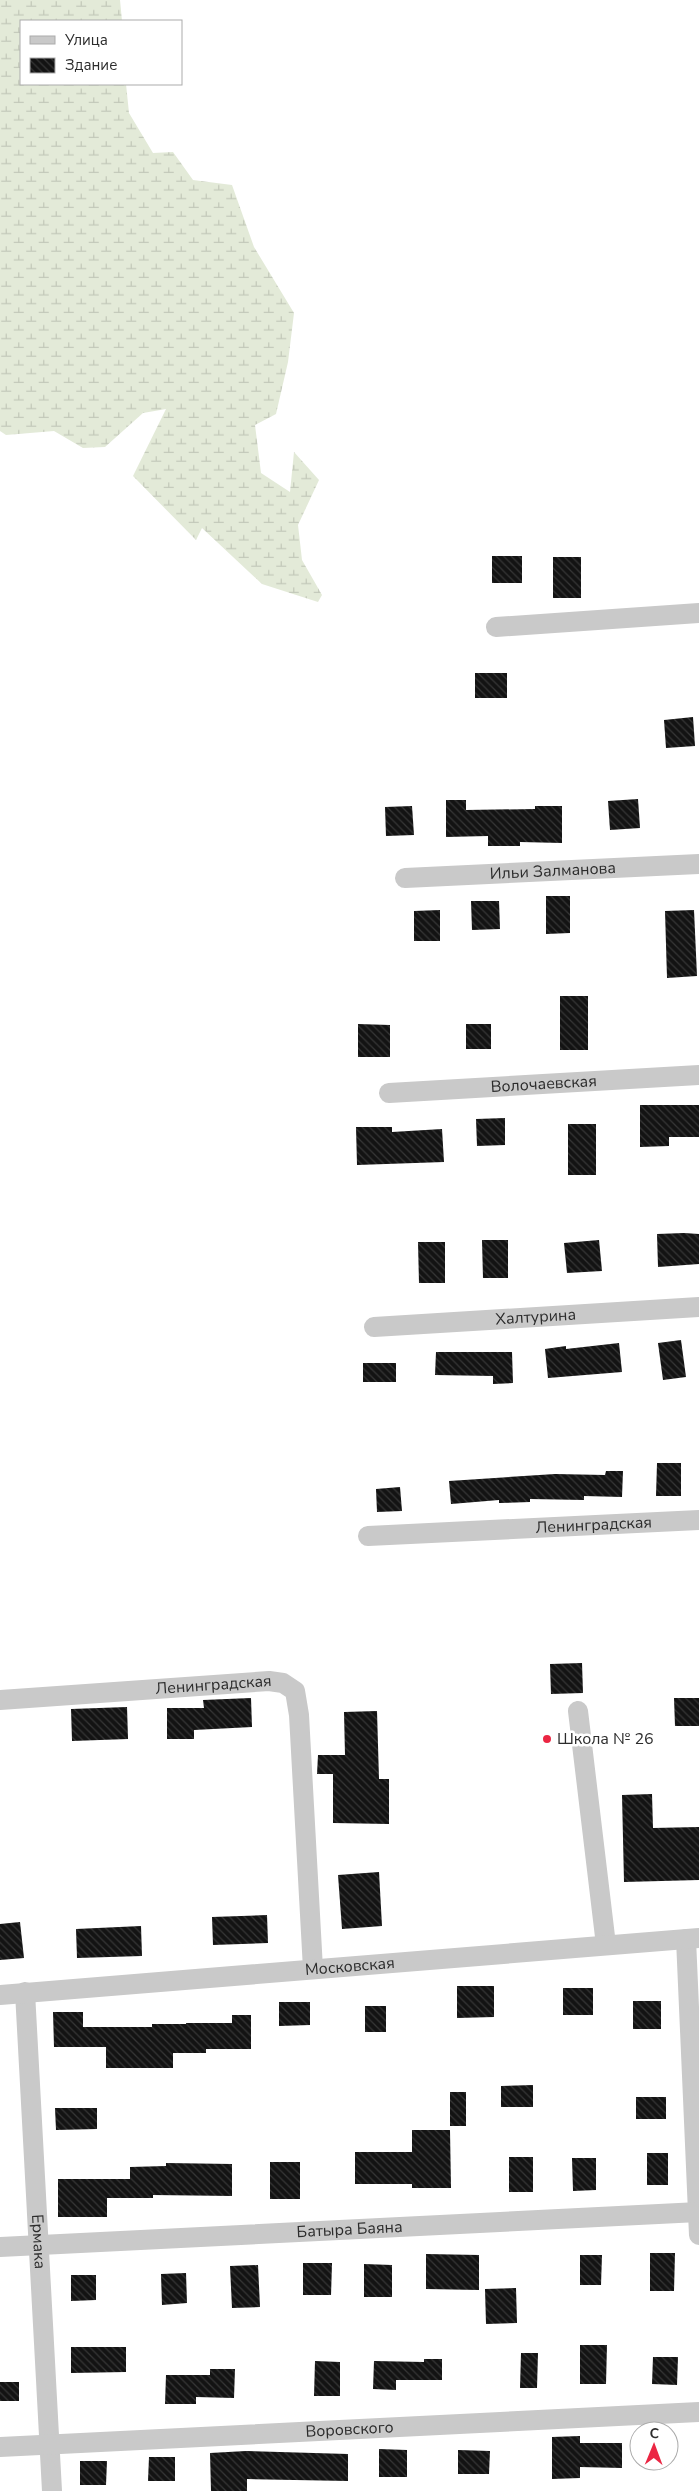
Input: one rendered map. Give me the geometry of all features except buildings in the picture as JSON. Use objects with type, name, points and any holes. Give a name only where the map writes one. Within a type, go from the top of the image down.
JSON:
[{"type":"street","points":[[496,627],[699,613]]},
{"type":"street","name":"Ильи Залманова","points":[[405,878],[699,864]]},
{"type":"street","name":"Волочаевская","points":[[389,1093],[699,1075]]},
{"type":"street","name":"Халтурина","points":[[374,1327],[699,1307]]},
{"type":"street","name":"Ленинградская","points":[[368,1536],[699,1520]]},
{"type":"street","name":"Ленинградская","points":[[0,1700],[269,1681],[283,1683],[295,1692],[299,1715],[313,1969]]},
{"type":"street","points":[[578,1711],[606,1945]]},
{"type":"street","points":[[692,1938],[699,2235]]},
{"type":"street","name":"Московская","points":[[0,1996],[25,1992],[692,1938]]},
{"type":"street","name":"Ермака","points":[[25,1992],[52,2491]]},
{"type":"street","name":"Батыра Баяна","points":[[0,2247],[698,2212]]},
{"type":"street","name":"Воровского","points":[[0,2447],[699,2412]]},
{"type":"green space","points":[[0,0],[120,0],[122,20],[20,20],[20,85],[126,85],[129,113],[153,153],[173,152],[193,180],[232,185],[254,247],[294,313],[288,362],[276,414],[255,425],[261,473],[290,492],[294,452],[319,480],[298,525],[302,560],[322,595],[318,602],[262,584],[202,528],[196,540],[133,476],[166,409],[143,413],[105,447],[83,448],[54,431],[6,435],[0,431]]},
{"type":"place","name":"Школа № 26","points":[[547,1739]]}]
